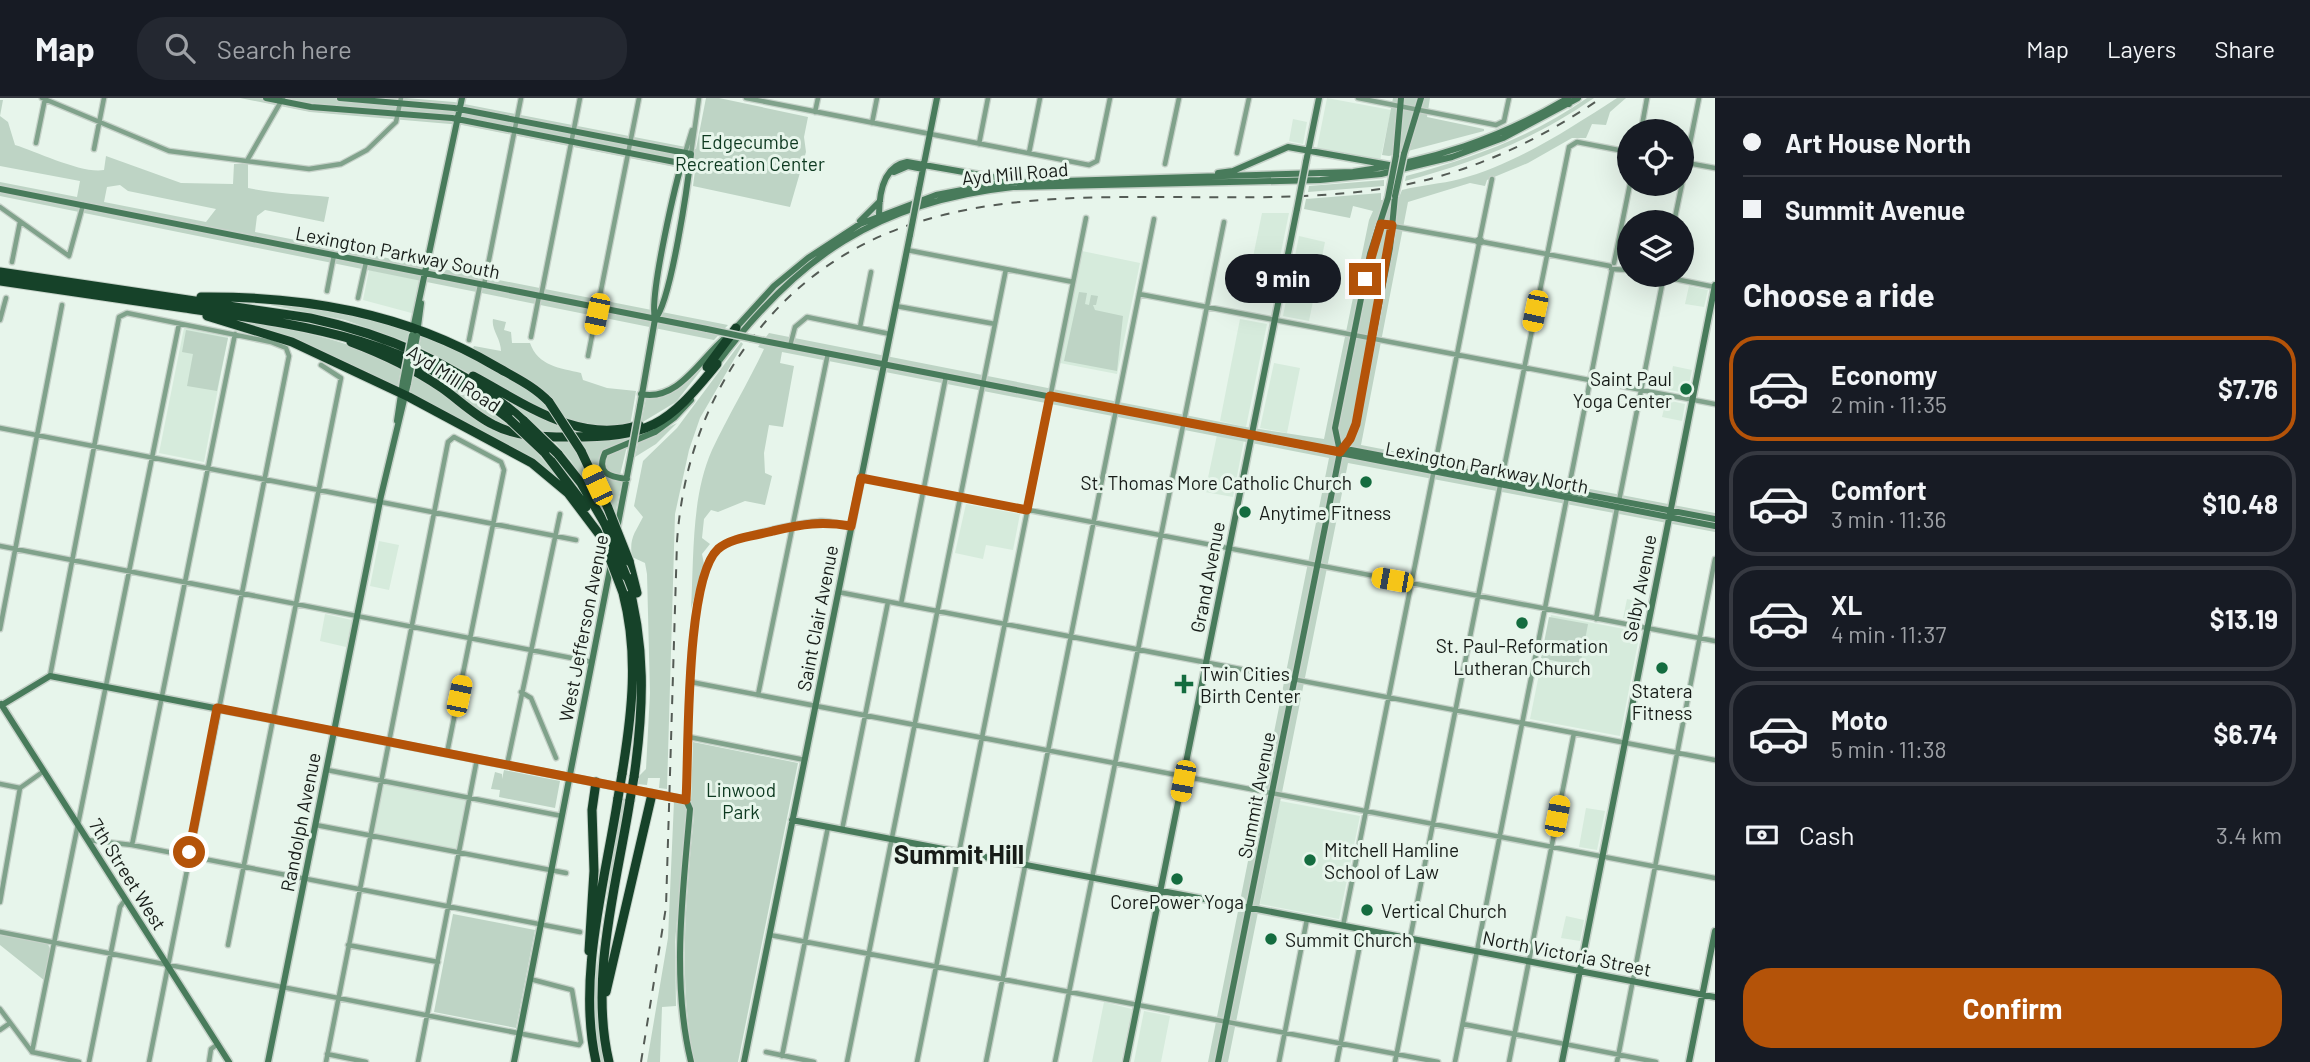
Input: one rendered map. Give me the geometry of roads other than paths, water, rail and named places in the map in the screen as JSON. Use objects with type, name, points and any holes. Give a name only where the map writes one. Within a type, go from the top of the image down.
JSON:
[{"type":"highway","points":[[0,272],[310,318],[396,340],[442,360],[568,425],[606,431],[642,424],[672,407],[736,328]]},
{"type":"highway","points":[[0,281],[303,326],[357,338],[419,362],[467,389],[509,419],[545,453],[574,488],[602,538],[623,593],[631,633],[634,676],[622,774],[591,970],[589,1018]]},
{"type":"highway","points":[[171,297],[331,306],[361,311],[415,332],[442,338],[470,338]]},
{"type":"highway","points":[[183,308],[276,335],[403,394],[541,469],[568,493],[602,538]]},
{"type":"highway","name":"Ayd Mill Road","points":[[303,326],[398,362],[500,428],[520,434],[550,437],[616,437],[652,427],[682,406],[717,364]]},
{"type":"highway","points":[[372,334],[456,372],[524,421],[558,454],[581,484],[605,524],[626,576],[641,643]]},
{"type":"highway","points":[[442,338],[527,383],[549,402],[581,451],[629,561],[641,618],[643,703],[602,981],[603,1036],[608,1062]]},
{"type":"highway","points":[[596,782],[592,810],[594,871],[586,980],[597,1062]]},
{"type":"highway","points":[[603,1036],[609,976],[652,793]]},
{"type":"street","points":[[36,143],[44,98],[181,154],[248,159],[298,169],[341,163],[376,143],[398,114],[401,101]]},
{"type":"street","points":[[94,149],[104,98]]},
{"type":"street","points":[[266,98],[340,109],[457,119],[690,165]]},
{"type":"street","points":[[340,109],[341,98],[401,101],[459,109],[688,153]]},
{"type":"street","name":"Randolph Avenue","points":[[268,1062],[462,98]]},
{"type":"street","points":[[470,338],[521,98]]},
{"type":"street","points":[[531,337],[580,98]]},
{"type":"street","points":[[588,356],[639,98]]},
{"type":"street","points":[[688,153],[690,165],[667,287],[661,313],[655,319],[653,312],[659,275],[681,163],[688,153],[699,98]]},
{"type":"street","points":[[746,98],[1094,164],[1110,98]]},
{"type":"street","points":[[815,112],[818,98]]},
{"type":"street","points":[[872,123],[877,98]]},
{"type":"street","name":"Saint Clair Avenue","points":[[744,1062],[937,98]]},
{"type":"street","points":[[979,144],[988,98]]},
{"type":"street","points":[[1029,153],[1040,98]]},
{"type":"street","points":[[1166,164],[1179,98]]},
{"type":"street","points":[[1237,153],[1248,98]]},
{"type":"street","name":"Grand Avenue","points":[[1126,1062],[1319,98]]},
{"type":"street","points":[[1358,98],[1492,125],[1500,124],[1509,98]]},
{"type":"street","name":"Summit Avenue","points":[[1400,155],[1401,98]]},
{"type":"street","name":"Summit Avenue","points":[[1218,1062],[1340,452],[1335,428],[1370,254],[1391,197],[1400,155],[1420,98]]},
{"type":"street","points":[[1521,124],[1557,98]]},
{"type":"street","name":"Ayd Mill Road","points":[[717,364],[750,320],[783,284],[831,248],[881,217],[916,206],[977,191],[1013,187],[1236,179],[1353,172],[1395,166],[1457,151],[1578,98]]},
{"type":"street","points":[[1643,119],[1647,98]]},
{"type":"street","points":[[1694,119],[1699,98]]},
{"type":"street","points":[[248,159],[283,100]]},
{"type":"street","name":"Ayd Mill Road","points":[[642,394],[654,397],[672,390],[736,328],[774,286],[839,237],[936,195],[976,186],[1021,182],[1195,177],[1353,178],[1410,169],[1503,138],[1569,100]]},
{"type":"street","points":[[1410,939],[1567,152],[1572,143],[1617,150]]},
{"type":"street","points":[[1195,177],[1233,171],[1283,148],[1395,166]]},
{"type":"street","points":[[1236,179],[1279,153],[1308,151]]},
{"type":"street","points":[[881,217],[885,179],[893,167],[908,162],[923,167]]},
{"type":"street","points":[[1694,164],[1715,168]]},
{"type":"street","points":[[881,217],[891,175],[905,167],[923,167],[1021,182]]},
{"type":"street","points":[[1343,926],[1492,179]]},
{"type":"street","name":"Lexington Parkway South","points":[[0,189],[1340,452]]},
{"type":"street","points":[[1455,1062],[1628,196]]},
{"type":"street","name":"Summit Avenue","points":[[1340,452],[1353,434],[1372,340],[1392,225],[1391,197]]},
{"type":"street","points":[[839,237],[872,212],[881,200]]},
{"type":"street","points":[[0,207],[69,256],[83,205]]},
{"type":"street","points":[[917,1062],[1086,218]]},
{"type":"street","points":[[986,1062],[1154,219]]},
{"type":"street","points":[[12,262],[20,221]]},
{"type":"street","points":[[1055,1062],[1224,222]]},
{"type":"street","points":[[1381,224],[1617,268]]},
{"type":"street","points":[[907,250],[1073,282]]},
{"type":"street","points":[[327,291],[334,255]]},
{"type":"street","points":[[358,299],[366,262]]},
{"type":"street","points":[[847,1062],[1006,269]]},
{"type":"street","points":[[860,327],[871,272]]},
{"type":"street","points":[[1694,281],[1715,286]]},
{"type":"street","name":"Selby Avenue","points":[[1562,1062],[1715,286]]},
{"type":"street","points":[[1596,618],[1662,287]]},
{"type":"street","points":[[1139,294],[1715,404]]},
{"type":"street","points":[[0,320],[6,298]]},
{"type":"street","points":[[0,629],[62,304]]},
{"type":"street","points":[[896,306],[995,324]]},
{"type":"street","points":[[50,676],[119,317],[122,314],[235,334],[271,342],[288,351],[149,1062]]},
{"type":"street","points":[[790,346],[794,327],[807,317],[890,334]]},
{"type":"street","name":"West Jefferson Avenue","points":[[514,1062],[593,662],[655,319]]},
{"type":"street","points":[[32,1052],[179,324]]},
{"type":"street","points":[[132,845],[235,334]]},
{"type":"street","points":[[758,695],[828,353]]},
{"type":"street","points":[[627,479],[605,473],[601,465],[605,453],[648,435],[669,422],[684,408],[717,364]]},
{"type":"street","points":[[229,945],[341,378],[321,365]]},
{"type":"street","points":[[901,604],[946,376]]},
{"type":"street","points":[[0,428],[576,540]]},
{"type":"street","points":[[1317,447],[1329,442],[1335,428]]},
{"type":"street","points":[[1353,434],[1356,446],[1364,452]]},
{"type":"street","points":[[326,1062],[434,511],[452,437],[504,466],[447,753]]},
{"type":"street","name":"Lexington Parkway North","points":[[1340,452],[1349,457],[1618,504],[1715,526]]},
{"type":"street","name":"Lexington Parkway North","points":[[1340,452],[1364,452],[1434,470]]},
{"type":"street","points":[[861,478],[1715,641]]},
{"type":"street","points":[[507,765],[559,513]]},
{"type":"street","name":"Lexington Parkway North","points":[[1669,514],[1715,519]]},
{"type":"street","points":[[691,1062],[682,1010],[680,957],[690,809],[686,800],[692,632],[712,557],[728,543],[792,527],[822,521],[851,526]]},
{"type":"street","points":[[0,546],[593,662]]},
{"type":"street","points":[[1617,1062],[1715,559]]},
{"type":"street","points":[[838,592],[1715,760]]},
{"type":"street","points":[[842,830],[888,602]]},
{"type":"street","points":[[1,705],[50,676],[686,800]]},
{"type":"street","points":[[691,682],[1715,878]]},
{"type":"street","points":[[521,692],[531,698],[556,758]]},
{"type":"street","name":"7th Street West","points":[[1,705],[229,1062]]},
{"type":"street","points":[[1509,1062],[1574,733]]},
{"type":"street","points":[[688,737],[805,760]]},
{"type":"street","points":[[418,1062],[477,759]]},
{"type":"street","points":[[327,770],[562,816]]},
{"type":"street","points":[[0,902],[20,788],[44,771]]},
{"type":"street","points":[[0,784],[20,788]]},
{"type":"street","name":"North Victoria Street","points":[[792,820],[1715,997]]},
{"type":"street","points":[[315,825],[566,873]]},
{"type":"street","points":[[782,1056],[828,827]]},
{"type":"street","points":[[88,840],[132,845],[580,932]]},
{"type":"street","points":[[89,1062],[120,907],[125,899]]},
{"type":"street","points":[[1279,1062],[1307,919]]},
{"type":"street","points":[[1337,1062],[1363,929]]},
{"type":"street","points":[[1689,1062],[1715,931]]},
{"type":"street","points":[[0,932],[579,1045],[581,1042],[573,992],[530,979]]},
{"type":"street","points":[[770,935],[1438,1062]]},
{"type":"street","points":[[1395,1062],[1419,940]]},
{"type":"street","points":[[348,945],[438,962]]},
{"type":"street","points":[[0,1009],[32,1052],[79,1062]]},
{"type":"street","points":[[0,1030],[10,1023]]},
{"type":"street","points":[[1463,1024],[1656,1062]]},
{"type":"street","points":[[209,1062],[211,1049],[218,1044]]},
{"type":"street","points":[[766,1052],[789,1060],[814,1062]]},
{"type":"street","points":[[327,1054],[366,1062]]},
{"type":"railway","points":[[641,1062],[666,907],[677,542],[684,487],[699,434],[710,409],[736,360],[753,337],[817,274],[889,233],[967,210],[1050,199],[1310,196],[1393,187],[1448,174],[1502,154],[1553,128],[1601,98]]},
{"type":"place","name":"Saint Paul Yoga Center","points":[[1686,389]]},
{"type":"place","name":"St. Thomas More Catholic Church","points":[[1366,482]]},
{"type":"place","name":"Anytime Fitness","points":[[1245,512]]},
{"type":"place","name":"St. Paul-Reformation Lutheran Church","points":[[1522,623]]},
{"type":"place","name":"Statera Fitness","points":[[1662,668]]},
{"type":"place","name":"Twin Cities Birth Center","points":[[1184,684]]},
{"type":"place","name":"Mitchell Hamline School of Law","points":[[1310,860]]},
{"type":"place","name":"CorePower Yoga","points":[[1177,879]]},
{"type":"place","name":"Vertical Church","points":[[1367,910]]},
{"type":"place","name":"Summit Church","points":[[1271,939]]},
{"type":"district","name":"Summit Hill","points":[[959,853]]},
{"type":"park label","name":"Edgecumbe Recreation Center","points":[[750,152]]},
{"type":"park label","name":"Linwood Park","points":[[741,800]]}]
